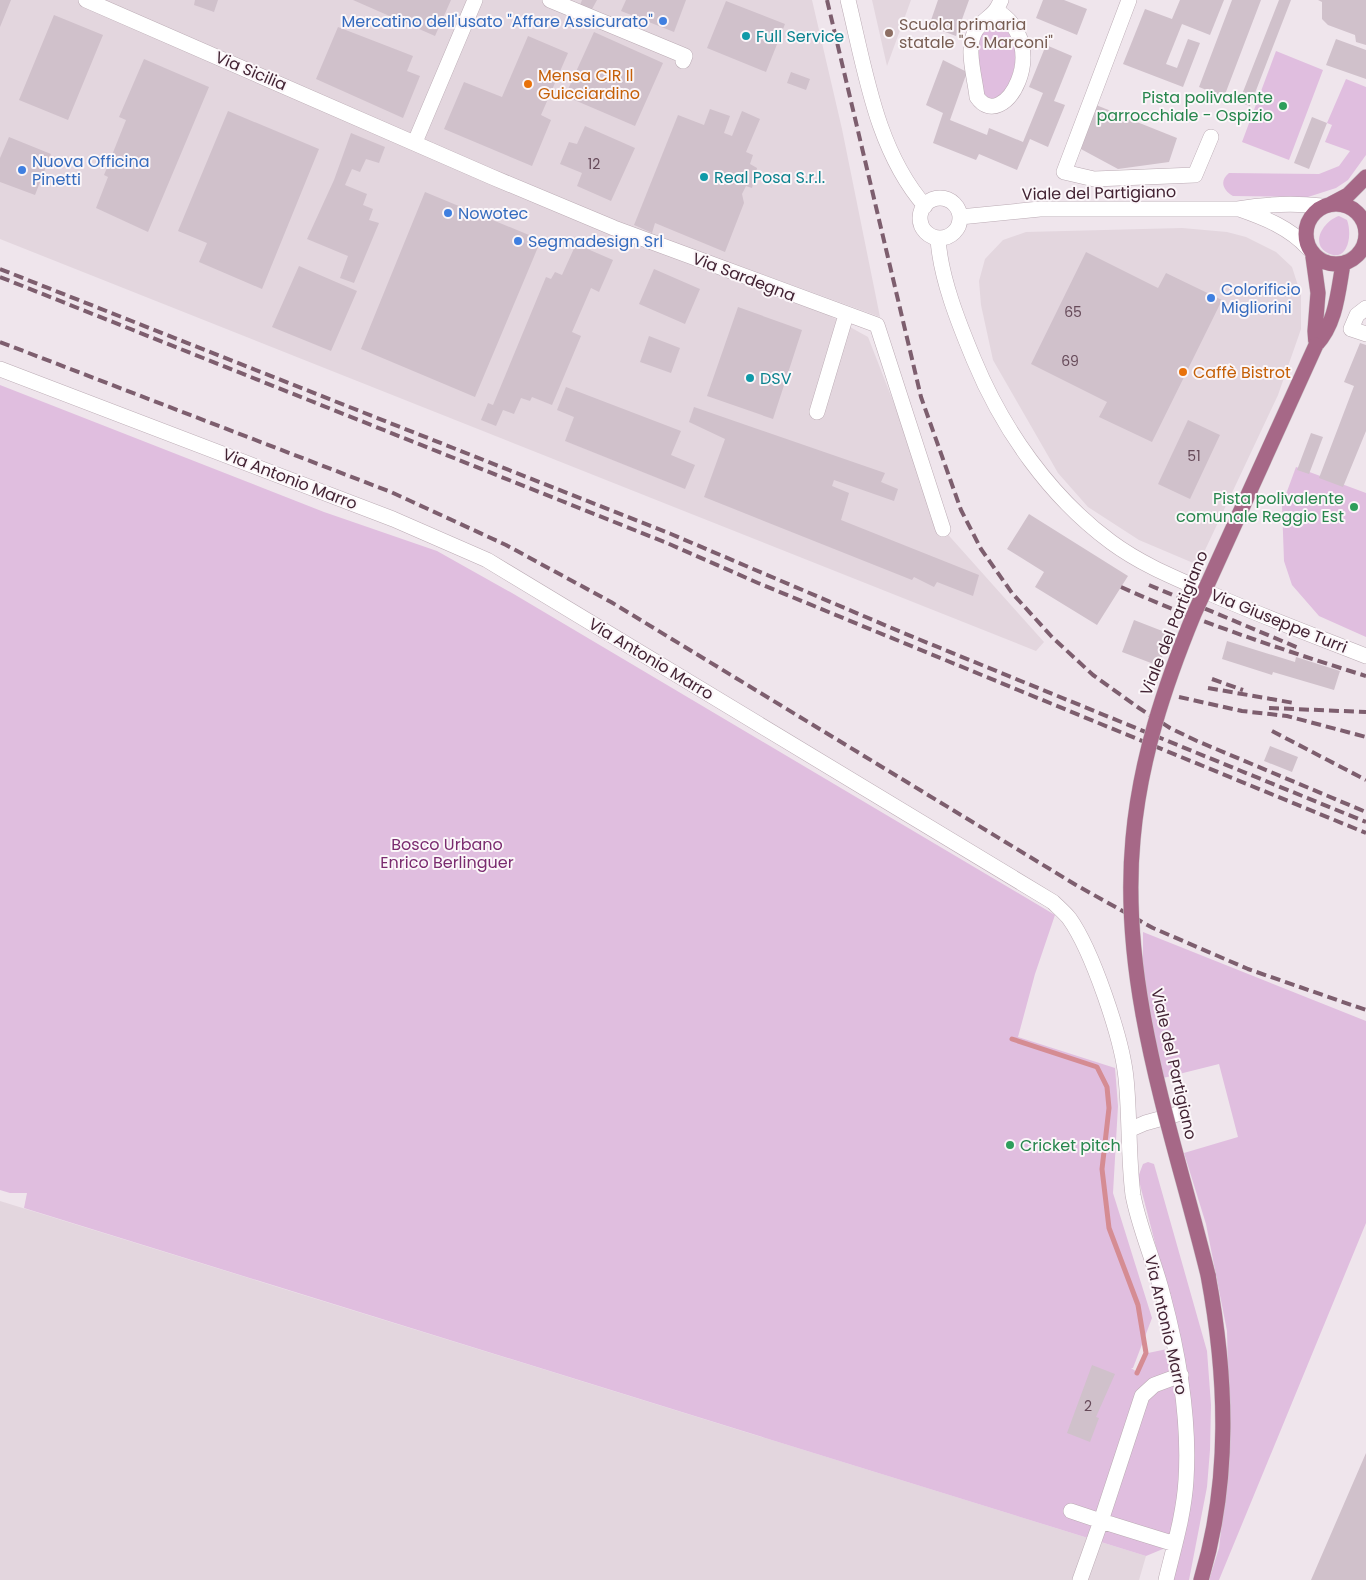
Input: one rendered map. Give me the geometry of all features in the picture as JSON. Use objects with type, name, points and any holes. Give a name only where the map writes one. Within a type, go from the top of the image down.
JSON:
[{"type":"main road","name":"Viale del Partigiano","points":[[1316,345],[1315,331],[1318,293],[1306,238],[1310,221],[1326,205],[1348,195],[1366,177]]},
{"type":"main road","name":"Viale del Partigiano","points":[[1310,253],[1327,265],[1343,264],[1352,260],[1361,248],[1365,234],[1365,222],[1361,216],[1348,205],[1326,205]]},
{"type":"main road","name":"Viale del Partigiano","points":[[1201,1580],[1218,1506],[1223,1450],[1221,1359],[1208,1275],[1148,1044],[1137,984],[1132,926],[1133,839],[1147,751],[1173,666],[1194,614],[1316,345],[1324,336],[1329,326],[1343,264]]},
{"type":"street","name":"Via Sicilia","points":[[86,0],[415,142]]},
{"type":"street","points":[[415,142],[475,0]]},
{"type":"street","points":[[550,0],[685,56],[683,61]]},
{"type":"street","points":[[848,0],[870,89],[891,152],[908,187],[924,206]]},
{"type":"street","points":[[1129,0],[1064,172],[1094,178],[1195,175],[1211,137]]},
{"type":"street","points":[[999,6],[1016,28],[1022,42],[1023,56],[1011,95],[1004,103],[988,105],[981,102],[978,96],[972,39],[982,23],[999,6]]},
{"type":"street","name":"Via Sardegna","points":[[415,142],[492,178],[614,228],[846,316],[877,325],[943,528]]},
{"type":"street","points":[[946,198],[956,206],[960,217],[956,230],[951,235],[938,238],[932,236],[922,227],[921,214],[924,206],[933,199],[946,198]]},
{"type":"street","name":"Viale del Partigiano","points":[[960,217],[1040,209],[1238,209],[1265,205],[1326,205]]},
{"type":"street","name":"Viale del Partigiano","points":[[1238,209],[1278,225],[1300,239],[1310,253]]},
{"type":"street","name":"Via Giuseppe Turri","points":[[938,238],[944,275],[969,348],[995,406],[1030,459],[1076,513],[1112,542],[1145,564],[1220,598],[1366,656]]},
{"type":"street","points":[[1366,308],[1356,315],[1351,329],[1366,334]]},
{"type":"street","points":[[817,412],[846,316]]},
{"type":"street","name":"Via Antonio Marro","points":[[0,369],[393,519],[487,560],[1053,902],[1069,918],[1104,995],[1126,1075],[1134,1196],[1163,1296],[1181,1375],[1186,1420],[1186,1479],[1175,1544],[1166,1580]]},
{"type":"street","points":[[1129,1130],[1145,1122],[1181,1114]]},
{"type":"street","points":[[1080,1580],[1142,1396],[1154,1385],[1181,1375]]},
{"type":"street","points":[[1071,1511],[1175,1544]]},
{"type":"shaded area","points":[[0,0],[812,0],[842,129],[880,317],[740,266],[868,337],[943,529],[1044,642],[1036,651],[0,239]]},
{"type":"shaded area","name":"Scuola primaria statale \"G. Marconi\"","points":[[872,0],[911,0],[887,66]]},
{"type":"shaded area","points":[[1182,228],[1227,232],[1246,237],[1276,252],[1292,267],[1301,295],[1301,329],[1278,395],[1198,565],[1139,540],[1088,507],[1058,473],[993,360],[981,305],[979,281],[985,259],[1003,240],[1026,232]]},
{"type":"shaded area","points":[[0,1201],[1146,1556],[1139,1580],[0,1580]]},
{"type":"green space","points":[[998,24],[1007,29],[1012,37],[1016,55],[1015,66],[1005,95],[992,101],[982,94],[977,42],[980,35]]},
{"type":"green space","name":"Pista polivalente parrocchiale - Ospizio","points":[[1276,51],[1323,70],[1289,160],[1242,142]]},
{"type":"green space","points":[[1346,79],[1366,87],[1366,155],[1348,180],[1336,188],[1308,197],[1233,196],[1227,191],[1223,182],[1229,173],[1319,174],[1339,166],[1350,151],[1325,142],[1332,125],[1327,123]]},
{"type":"green space","points":[[1339,216],[1347,220],[1349,241],[1343,252],[1339,255],[1333,255],[1321,248],[1319,237],[1329,222]]},
{"type":"green space","name":"Bosco Urbano Enrico Berlinguer","points":[[0,385],[324,512],[437,551],[512,593],[1055,915],[1035,974],[1018,1037],[1115,1068],[1118,1106],[1113,1193],[1152,1318],[1133,1368],[1131,1368],[1137,1372],[1148,1353],[1172,1348],[1186,1420],[1175,1544],[1146,1556],[24,1208],[27,1193],[10,1193],[0,1190]]},
{"type":"green space","points":[[1296,467],[1366,493],[1366,637],[1319,616],[1292,585],[1284,561],[1282,505]]},
{"type":"green space","points":[[1143,932],[1366,1021],[1366,1223],[1219,1580],[1209,1580],[1219,1548],[1230,1455],[1227,1331],[1206,1224],[1184,1153],[1238,1137],[1219,1064],[1163,1078],[1143,983]]},
{"type":"green space","points":[[1148,1162],[1154,1164],[1207,1351],[1211,1405],[1210,1450],[1207,1487],[1189,1580],[1172,1580],[1181,1543],[1184,1355],[1138,1177],[1143,1164]]},
{"type":"building","points":[[0,0],[11,0],[0,27]]},
{"type":"building","points":[[195,0],[218,0],[214,12],[194,5]]},
{"type":"building","points":[[353,0],[451,0],[435,36]]},
{"type":"building","points":[[582,0],[597,0],[591,11],[580,5]]},
{"type":"building","name":"Mercatino dell'usato \"Affare Assicurato\"","points":[[626,0],[686,0],[674,32],[621,11]]},
{"type":"building","points":[[938,0],[969,0],[956,36],[929,26]]},
{"type":"building","points":[[1043,0],[1064,0],[1087,9],[1077,35],[1036,18]]},
{"type":"building","points":[[1180,0],[1224,0],[1210,35],[1182,24],[1166,64],[1177,68],[1188,39],[1200,43],[1183,87],[1123,64],[1145,9],[1172,19]]},
{"type":"building","points":[[1232,0],[1261,0],[1224,97],[1199,87]]},
{"type":"building","points":[[1279,0],[1291,0],[1250,106],[1239,102]]},
{"type":"building","points":[[1318,0],[1366,0],[1366,45],[1356,42],[1355,35],[1328,25],[1322,19],[1322,2]]},
{"type":"building","name":"Full Service","points":[[726,1],[785,24],[766,72],[707,48]]},
{"type":"building","points":[[54,15],[103,35],[68,120],[19,100]]},
{"type":"building","points":[[338,27],[413,56],[407,71],[420,76],[403,118],[316,79]]},
{"type":"building","points":[[594,32],[663,63],[635,126],[565,96]]},
{"type":"building","points":[[528,36],[568,53],[541,115],[551,120],[532,166],[444,129],[464,82],[502,97]]},
{"type":"building","points":[[1336,39],[1366,50],[1366,79],[1326,65]]},
{"type":"building","points":[[1046,45],[1072,56],[1054,101],[1065,105],[1048,147],[1030,139],[1017,170],[979,154],[976,160],[933,143],[943,113],[926,105],[943,60],[967,72],[950,120],[987,135],[989,128],[1023,142],[1043,93],[1029,87]]},
{"type":"building","points":[[144,59],[209,87],[148,232],[96,208],[108,177],[104,175],[126,120],[119,117]]},
{"type":"building","points":[[791,72],[810,79],[806,90],[787,83]]},
{"type":"building","points":[[1096,105],[1116,113],[1114,117],[1125,122],[1127,118],[1177,138],[1169,162],[1118,169],[1079,148]]},
{"type":"building","name":"Real Posa S.r.l.","points":[[710,109],[730,116],[724,133],[732,136],[742,111],[760,119],[746,152],[753,155],[750,164],[757,168],[752,188],[746,186],[742,194],[744,203],[725,252],[655,223],[652,233],[634,225],[678,115],[704,125]]},
{"type":"building","points":[[228,111],[319,149],[262,289],[199,262],[207,243],[178,231]]},
{"type":"building","points":[[1312,117],[1327,123],[1309,169],[1294,163]]},
{"type":"building","points":[[585,126],[635,148],[611,201],[577,186],[582,173],[560,164],[569,142],[577,144]]},
{"type":"building","points":[[351,133],[385,147],[379,163],[366,159],[360,172],[352,169],[345,185],[367,194],[363,205],[373,209],[369,220],[379,223],[354,283],[340,278],[348,256],[307,239],[334,180]]},
{"type":"building","name":"Nuova Officina Pinetti","points":[[9,137],[51,154],[35,195],[0,182],[0,158]]},
{"type":"building","points":[[425,192],[541,240],[475,397],[361,349]]},
{"type":"building","points":[[576,244],[613,260],[599,292],[591,288],[572,332],[581,336],[552,405],[532,397],[530,401],[521,398],[514,414],[503,410],[496,426],[481,420],[488,403],[493,405],[546,277],[551,279],[555,272],[562,275]]},
{"type":"building","points":[[1086,252],[1158,288],[1166,273],[1222,300],[1152,442],[1099,417],[1107,402],[1031,364]]},
{"type":"building","points":[[299,266],[357,291],[331,351],[272,327]]},
{"type":"building","points":[[654,269],[700,289],[685,324],[639,304]]},
{"type":"building","name":"DSV","points":[[738,307],[802,330],[773,419],[707,396]]},
{"type":"building","points":[[649,336],[680,348],[671,373],[640,362]]},
{"type":"building","points":[[1360,343],[1366,345],[1366,431],[1343,487],[1319,478],[1354,386],[1344,382]]},
{"type":"building","points":[[566,387],[681,431],[671,455],[695,465],[685,489],[565,441],[574,417],[557,410]]},
{"type":"building","points":[[694,407],[885,473],[881,482],[898,489],[894,501],[834,480],[832,486],[849,493],[841,520],[979,575],[973,596],[937,582],[934,587],[914,577],[912,580],[704,497],[725,439],[689,422]]},
{"type":"building","points":[[1188,420],[1220,435],[1190,499],[1158,484]]},
{"type":"building","points":[[1311,433],[1323,437],[1309,474],[1297,470]]},
{"type":"building","points":[[1029,514],[1128,576],[1097,625],[1035,587],[1044,572],[1007,549]]},
{"type":"building","points":[[1134,620],[1170,634],[1159,666],[1122,652]]},
{"type":"building","points":[[1227,641],[1295,662],[1296,657],[1340,671],[1334,690],[1273,672],[1272,675],[1222,659]]},
{"type":"building","points":[[1270,746],[1298,757],[1292,772],[1264,761]]},
{"type":"building","points":[[1092,1365],[1115,1374],[1096,1417],[1099,1418],[1090,1442],[1067,1433]]},
{"type":"building","points":[[1366,1453],[1366,1580],[1311,1580]]},
{"type":"waterway","points":[[1012,1039],[1097,1067],[1107,1087],[1109,1108],[1102,1169],[1109,1228],[1138,1305],[1146,1353],[1137,1373]]},
{"type":"railway","points":[[827,0],[921,397],[961,510],[981,549],[1012,593],[1052,637],[1093,675],[1139,708],[1170,728],[1197,741],[1366,812]]},
{"type":"railway","points":[[0,269],[671,534],[901,632],[1366,822]]},
{"type":"railway","points":[[0,277],[667,543],[758,583],[1366,833]]},
{"type":"railway","points":[[0,342],[391,492],[506,545],[611,602],[1076,885],[1153,928],[1248,969],[1366,1010]]},
{"type":"railway","points":[[1149,585],[1301,649]]},
{"type":"railway","points":[[1121,587],[1242,635],[1366,676]]},
{"type":"railway","points":[[1212,679],[1243,690]]},
{"type":"railway","points":[[1208,688],[1294,703]]},
{"type":"railway","points":[[1179,697],[1242,711],[1287,716],[1366,737]]},
{"type":"railway","points":[[1269,708],[1366,712]]},
{"type":"railway","points":[[1272,731],[1366,780]]},
{"type":"place","name":"Mercatino dell'usato \"Affare Assicurato\"","points":[[663,21]]},
{"type":"place","name":"Scuola primaria statale \"G. Marconi\"","points":[[889,33]]},
{"type":"place","name":"Full Service","points":[[746,36]]},
{"type":"place","name":"Mensa CIR Il Guicciardino","points":[[528,84]]},
{"type":"place","name":"Pista polivalente parrocchiale - Ospizio","points":[[1283,106]]},
{"type":"place","name":"Nuova Officina Pinetti","points":[[22,170]]},
{"type":"place","name":"Real Posa S.r.l.","points":[[704,177]]},
{"type":"place","name":"Nowotec","points":[[448,213]]},
{"type":"place","name":"Segmadesign Srl","points":[[518,241]]},
{"type":"place","name":"Colorificio Migliorini","points":[[1211,298]]},
{"type":"place","name":"Caffè Bistrot","points":[[1183,372]]},
{"type":"place","name":"DSV","points":[[750,378]]},
{"type":"place","name":"Pista polivalente comunale Reggio Est","points":[[1354,507]]},
{"type":"place","name":"Cricket pitch","points":[[1010,1145]]}]
